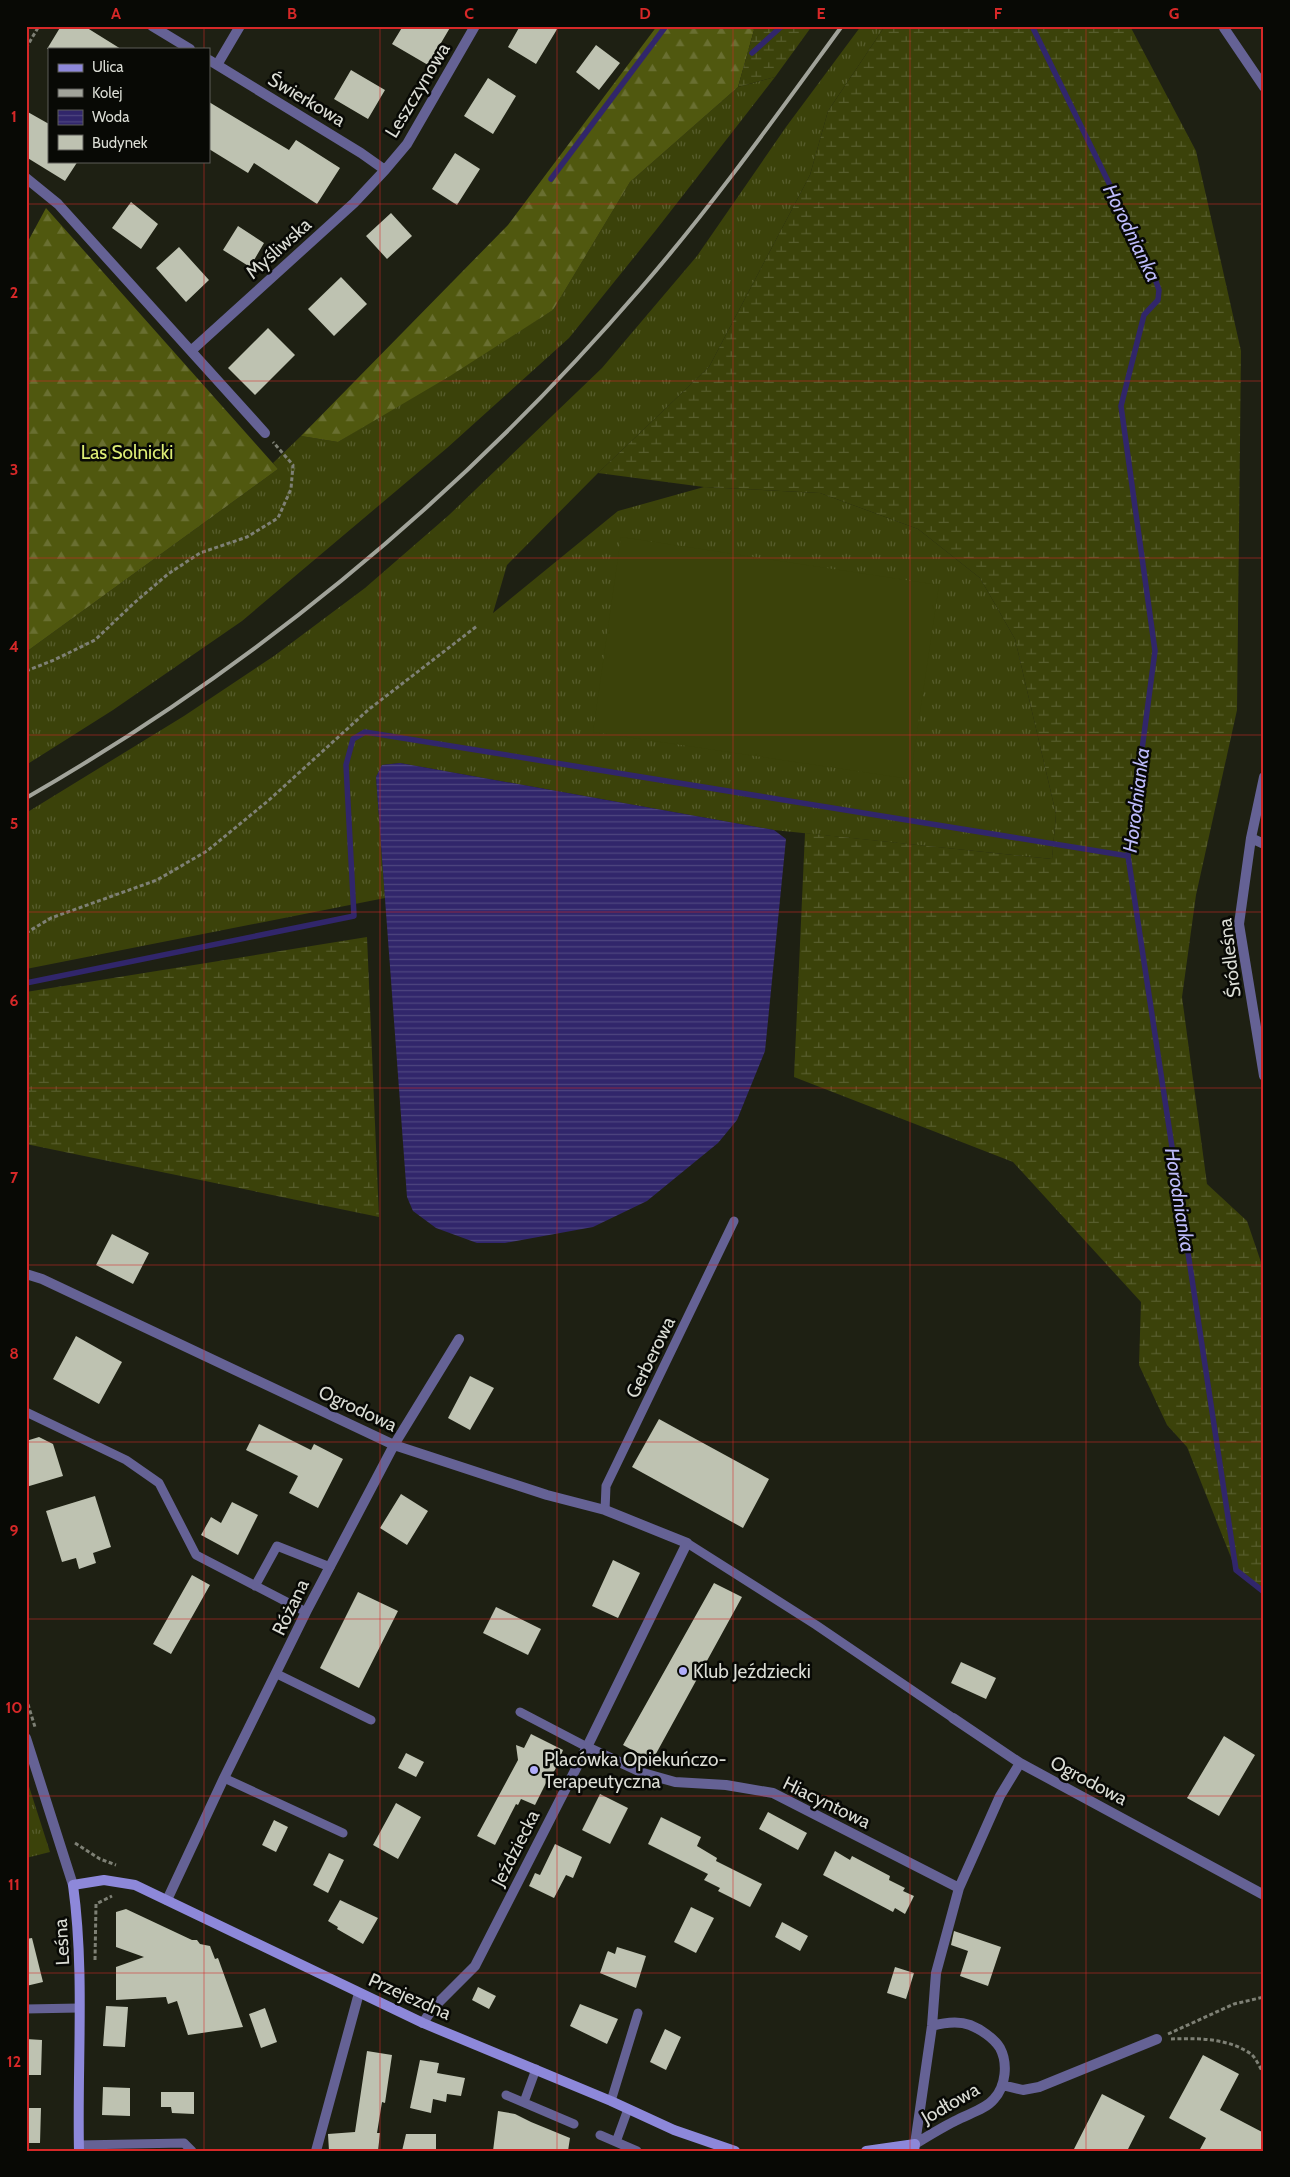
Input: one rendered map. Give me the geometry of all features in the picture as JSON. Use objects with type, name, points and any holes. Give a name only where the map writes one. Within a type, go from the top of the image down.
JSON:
[{"type":"street","points":[[152,26],[188,48]]},
{"type":"street","points":[[213,62],[240,26]]},
{"type":"street","name":"Leszczynowa","points":[[385,170],[408,144],[475,26]]},
{"type":"street","points":[[1224,28],[1264,87]]},
{"type":"street","name":"Świerkowa","points":[[213,62],[361,153],[385,170]]},
{"type":"street","name":"Myśliwska","points":[[192,350],[354,203],[385,170]]},
{"type":"street","points":[[26,178],[58,204],[192,350],[265,433]]},
{"type":"street","name":"Śródleśna","points":[[1264,777],[1252,838],[1239,924],[1264,1076]]},
{"type":"street","points":[[1252,838],[1264,844]]},
{"type":"street","name":"Ogrodowa","points":[[26,1274],[42,1278],[394,1445],[547,1495],[605,1510],[687,1542]]},
{"type":"street","name":"Różana","points":[[167,1900],[224,1778],[306,1612],[394,1445],[459,1339]]},
{"type":"street","name":"Jeździecka","points":[[424,2022],[433,2008],[475,1966],[587,1747],[687,1542]]},
{"type":"street","points":[[953,1718],[1020,1763]]},
{"type":"street","name":"Leśna","points":[[26,1738],[73,1885],[78,1920],[80,1968],[79,2148]]},
{"type":"street","name":"Hiacyntowa","points":[[587,1747],[643,1773],[675,1782],[726,1785],[773,1793],[959,1888]]},
{"type":"street","name":"Ogrodowa","points":[[959,1888],[1000,1796],[1020,1763],[1264,1894]]},
{"type":"street","name":"Przejezdna","points":[[73,1885],[114,1880],[135,1885],[359,1993],[424,2022],[611,2101],[674,2130],[718,2148],[735,2151]]},
{"type":"street","name":"Jodłowa","points":[[914,2147],[932,2026],[936,1973],[959,1888]]},
{"type":"street","points":[[316,2151],[359,1993]]},
{"type":"street","name":"Jodłowa","points":[[914,2147],[982,2108],[994,2099],[1002,2086],[1005,2067],[1000,2048],[986,2034],[968,2025],[932,2026]]},
{"type":"street","points":[[1002,2086],[1023,2090],[1039,2087],[1156,2040]]},
{"type":"street","points":[[866,2151],[914,2147]]},
{"type":"lane","name":"Gerberowa","points":[[605,1510],[606,1486],[734,1221]]},
{"type":"lane","points":[[26,1412],[126,1460],[159,1483],[196,1555],[306,1612]]},
{"type":"lane","points":[[687,1542],[809,1620],[953,1718]]},
{"type":"lane","points":[[254,1586],[277,1546],[330,1567]]},
{"type":"lane","points":[[277,1674],[370,1720]]},
{"type":"lane","points":[[520,1712],[587,1747]]},
{"type":"lane","points":[[224,1778],[342,1833]]},
{"type":"lane","points":[[26,2009],[79,2008]]},
{"type":"lane","points":[[611,2101],[638,2013]]},
{"type":"lane","points":[[524,2102],[536,2070]]},
{"type":"lane","points":[[506,2095],[574,2124]]},
{"type":"lane","points":[[616,2142],[628,2109]]},
{"type":"lane","points":[[600,2135],[637,2151]]},
{"type":"lane","points":[[79,2148],[184,2143],[192,2151]]},
{"type":"path","points":[[26,48],[39,26]]},
{"type":"path","points":[[26,671],[95,640],[168,574],[200,553],[247,537],[278,518],[291,489],[293,465],[265,433]]},
{"type":"path","points":[[26,933],[51,918],[158,880],[207,851],[268,800],[368,710],[477,626]]},
{"type":"path","points":[[1156,2040],[1234,2004],[1264,1997]]},
{"type":"path","points":[[1156,2040],[1198,2038],[1223,2042],[1252,2055],[1264,2074]]},
{"type":"green space","points":[[657,26],[752,26],[754,30],[738,87],[630,182],[553,310],[450,376],[338,442],[301,436],[508,225]]},
{"type":"green space","points":[[752,26],[812,26],[775,77],[738,87],[754,30]]},
{"type":"green space","points":[[861,26],[885,26],[828,111],[810,175],[709,367],[598,473],[507,565],[493,613],[618,511],[704,487],[820,493],[918,529],[980,578],[1015,639],[1056,814],[1052,859],[774,830],[400,763],[382,765],[376,777],[385,898],[26,969],[26,813],[184,716],[274,656],[365,588],[449,515],[602,368],[697,256],[786,127]]},
{"type":"green space","points":[[885,26],[1130,26],[1196,151],[1241,351],[1237,710],[1196,895],[1182,997],[1207,1184],[1247,1221],[1264,1271],[1264,1592],[1236,1570],[1187,1447],[1167,1425],[1139,1365],[1141,1302],[1013,1162],[794,1077],[805,833],[1052,859],[1056,814],[1015,639],[980,578],[918,529],[820,493],[704,487],[598,473],[709,367],[810,175],[828,111]]},
{"type":"green space","points":[[775,77],[569,338],[447,448],[242,621],[113,710],[26,765],[26,652],[278,469],[273,463],[301,436],[338,442],[553,310],[630,182],[738,87]]},
{"type":"green space","name":"Las Solnicki","points":[[46,208],[278,469],[26,652],[26,245]]},
{"type":"green space","points":[[621,537],[939,585],[910,779],[593,732]]},
{"type":"green space","points":[[367,937],[379,1217],[26,1144],[26,992]]},
{"type":"green space","points":[[26,1777],[50,1852],[26,1858]]},
{"type":"water","points":[[400,763],[774,830],[786,839],[765,1051],[737,1120],[718,1143],[647,1201],[593,1227],[505,1243],[477,1243],[436,1228],[413,1211],[407,1197],[376,777],[382,765]]},
{"type":"building","points":[[61,26],[84,26],[119,48],[48,48]]},
{"type":"building","points":[[403,26],[451,26],[428,65],[392,44]]},
{"type":"building","points":[[520,26],[559,26],[536,64],[508,47]]},
{"type":"building","points":[[596,45],[620,63],[599,90],[576,72]]},
{"type":"building","points":[[351,70],[385,90],[368,119],[334,99]]},
{"type":"building","points":[[488,78],[516,96],[493,134],[464,116]]},
{"type":"building","points":[[210,103],[289,150],[296,140],[340,168],[317,204],[254,163],[248,173],[210,150]]},
{"type":"building","points":[[26,111],[48,123],[48,162],[77,162],[65,181],[26,157]]},
{"type":"building","points":[[455,153],[480,169],[457,205],[432,189]]},
{"type":"building","points":[[131,202],[158,224],[141,249],[112,228]]},
{"type":"building","points":[[391,213],[412,236],[387,259],[366,236]]},
{"type":"building","points":[[238,226],[264,243],[250,267],[223,250]]},
{"type":"building","points":[[179,247],[209,280],[186,302],[156,268]]},
{"type":"building","points":[[341,277],[367,304],[334,336],[308,309]]},
{"type":"building","points":[[268,328],[295,355],[255,395],[228,368]]},
{"type":"building","points":[[112,1234],[149,1253],[133,1284],[96,1265]]},
{"type":"building","points":[[76,1336],[122,1362],[99,1404],[53,1379]]},
{"type":"building","points":[[470,1376],[494,1388],[470,1430],[448,1418]]},
{"type":"building","points":[[659,1419],[769,1479],[743,1528],[632,1467]]},
{"type":"building","points":[[259,1424],[311,1450],[314,1444],[343,1459],[318,1508],[289,1493],[298,1476],[246,1450]]},
{"type":"building","points":[[39,1437],[53,1444],[63,1476],[26,1487],[26,1441]]},
{"type":"building","points":[[401,1494],[428,1511],[407,1545],[380,1528]]},
{"type":"building","points":[[95,1496],[111,1547],[93,1553],[96,1563],[79,1569],[76,1558],[62,1562],[46,1511]]},
{"type":"building","points":[[232,1502],[258,1515],[238,1555],[201,1535],[211,1517],[221,1523]]},
{"type":"building","points":[[613,1560],[640,1573],[618,1618],[592,1606]]},
{"type":"building","points":[[192,1575],[210,1585],[171,1654],[153,1644]]},
{"type":"building","name":"Klub Jeździecki","points":[[714,1583],[742,1597],[652,1761],[623,1745]]},
{"type":"building","points":[[358,1592],[398,1611],[359,1688],[320,1668]]},
{"type":"building","points":[[496,1607],[541,1629],[528,1655],[483,1633]]},
{"type":"building","points":[[961,1662],[996,1678],[986,1699],[951,1683]]},
{"type":"building","name":"Placówka Opiekuńczo- Terapeutyczna","points":[[531,1734],[563,1750],[555,1770],[549,1777],[535,1805],[521,1799],[518,1805],[516,1804],[495,1845],[477,1836],[518,1760],[516,1745],[524,1748]]},
{"type":"building","points":[[1224,1736],[1255,1755],[1219,1816],[1187,1798]]},
{"type":"building","points":[[406,1753],[424,1762],[416,1777],[398,1768]]},
{"type":"building","points":[[600,1794],[628,1808],[610,1844],[582,1830]]},
{"type":"building","points":[[396,1803],[421,1817],[398,1859],[373,1845]]},
{"type":"building","points":[[768,1812],[807,1833],[798,1850],[759,1829]]},
{"type":"building","points":[[661,1817],[701,1837],[697,1846],[717,1858],[716,1861],[762,1884],[750,1907],[718,1891],[720,1888],[704,1880],[708,1874],[648,1844]]},
{"type":"building","points":[[274,1820],[288,1827],[276,1852],[262,1845]]},
{"type":"building","points":[[555,1844],[582,1857],[573,1878],[566,1875],[554,1898],[529,1886],[535,1873],[540,1875]]},
{"type":"building","points":[[835,1851],[850,1860],[852,1856],[890,1876],[889,1880],[905,1888],[903,1891],[914,1896],[905,1914],[895,1908],[893,1912],[823,1875]]},
{"type":"building","points":[[329,1853],[344,1860],[328,1893],[313,1885]]},
{"type":"building","points":[[340,1900],[378,1918],[363,1944],[337,1929],[338,1927],[328,1921]]},
{"type":"building","points":[[691,1907],[714,1918],[696,1953],[674,1942]]},
{"type":"building","points":[[126,1909],[192,1940],[197,1940],[200,1944],[210,1946],[215,1959],[218,1958],[243,2027],[188,2035],[177,2001],[168,2004],[166,1997],[116,2000],[116,1967],[144,1957],[116,1947],[116,1912]]},
{"type":"building","points":[[782,1922],[808,1936],[800,1951],[775,1937]]},
{"type":"building","points":[[954,1931],[1001,1947],[988,1986],[960,1976],[968,1951],[951,1945]]},
{"type":"building","points":[[32,1938],[43,1982],[26,1986],[26,1939]]},
{"type":"building","points":[[617,1947],[646,1956],[636,1988],[600,1973],[608,1951],[615,1954]]},
{"type":"building","points":[[895,1967],[914,1973],[906,1999],[887,1993]]},
{"type":"building","points":[[478,1987],[496,1996],[489,2009],[472,2000]]},
{"type":"building","points":[[580,2004],[618,2019],[607,2044],[570,2026]]},
{"type":"building","points":[[106,2006],[128,2007],[125,2047],[103,2046]]},
{"type":"building","points":[[265,2008],[277,2042],[261,2048],[249,2014]]},
{"type":"building","points":[[665,2029],[681,2037],[666,2070],[650,2062]]},
{"type":"building","points":[[26,2039],[42,2040],[41,2075],[26,2075]]},
{"type":"building","points":[[367,2051],[392,2055],[385,2103],[382,2102],[377,2133],[380,2133],[378,2151],[329,2151],[328,2134],[355,2132]]},
{"type":"building","points":[[1203,2055],[1239,2074],[1220,2110],[1264,2133],[1264,2144],[1260,2151],[1199,2151],[1206,2138],[1169,2118]]},
{"type":"building","points":[[420,2060],[439,2063],[437,2073],[465,2078],[461,2096],[447,2094],[446,2102],[433,2099],[431,2113],[410,2108]]},
{"type":"building","points":[[103,2087],[130,2088],[130,2116],[102,2115]]},
{"type":"building","points":[[161,2092],[194,2092],[194,2114],[172,2113],[171,2107],[161,2107]]},
{"type":"building","points":[[1102,2094],[1145,2116],[1127,2151],[1073,2151]]},
{"type":"building","points":[[26,2108],[41,2108],[40,2143],[26,2143]]},
{"type":"building","points":[[498,2111],[515,2114],[570,2138],[568,2151],[493,2151]]},
{"type":"building","points":[[406,2134],[436,2134],[436,2151],[402,2151]]},
{"type":"waterway","points":[[551,179],[666,26]]},
{"type":"waterway","points":[[752,53],[782,26]]},
{"type":"waterway","name":"Horodnianka","points":[[1032,26],[1153,273],[1159,290],[1158,300],[1144,315],[1121,406],[1155,651],[1128,856],[1236,1570],[1264,1592]]},
{"type":"waterway","points":[[26,983],[354,916],[346,765],[353,739],[365,732],[1128,856]]},
{"type":"railway","points":[[26,798],[112,746],[196,690],[277,631],[355,569],[431,503],[504,434],[574,363],[668,257],[744,159],[842,26]]},
{"type":"place","name":"Klub Jeździecki","points":[[683,1671]]},
{"type":"place","name":"Placówka Opiekuńczo- Terapeutyczna","points":[[534,1770]]}]
